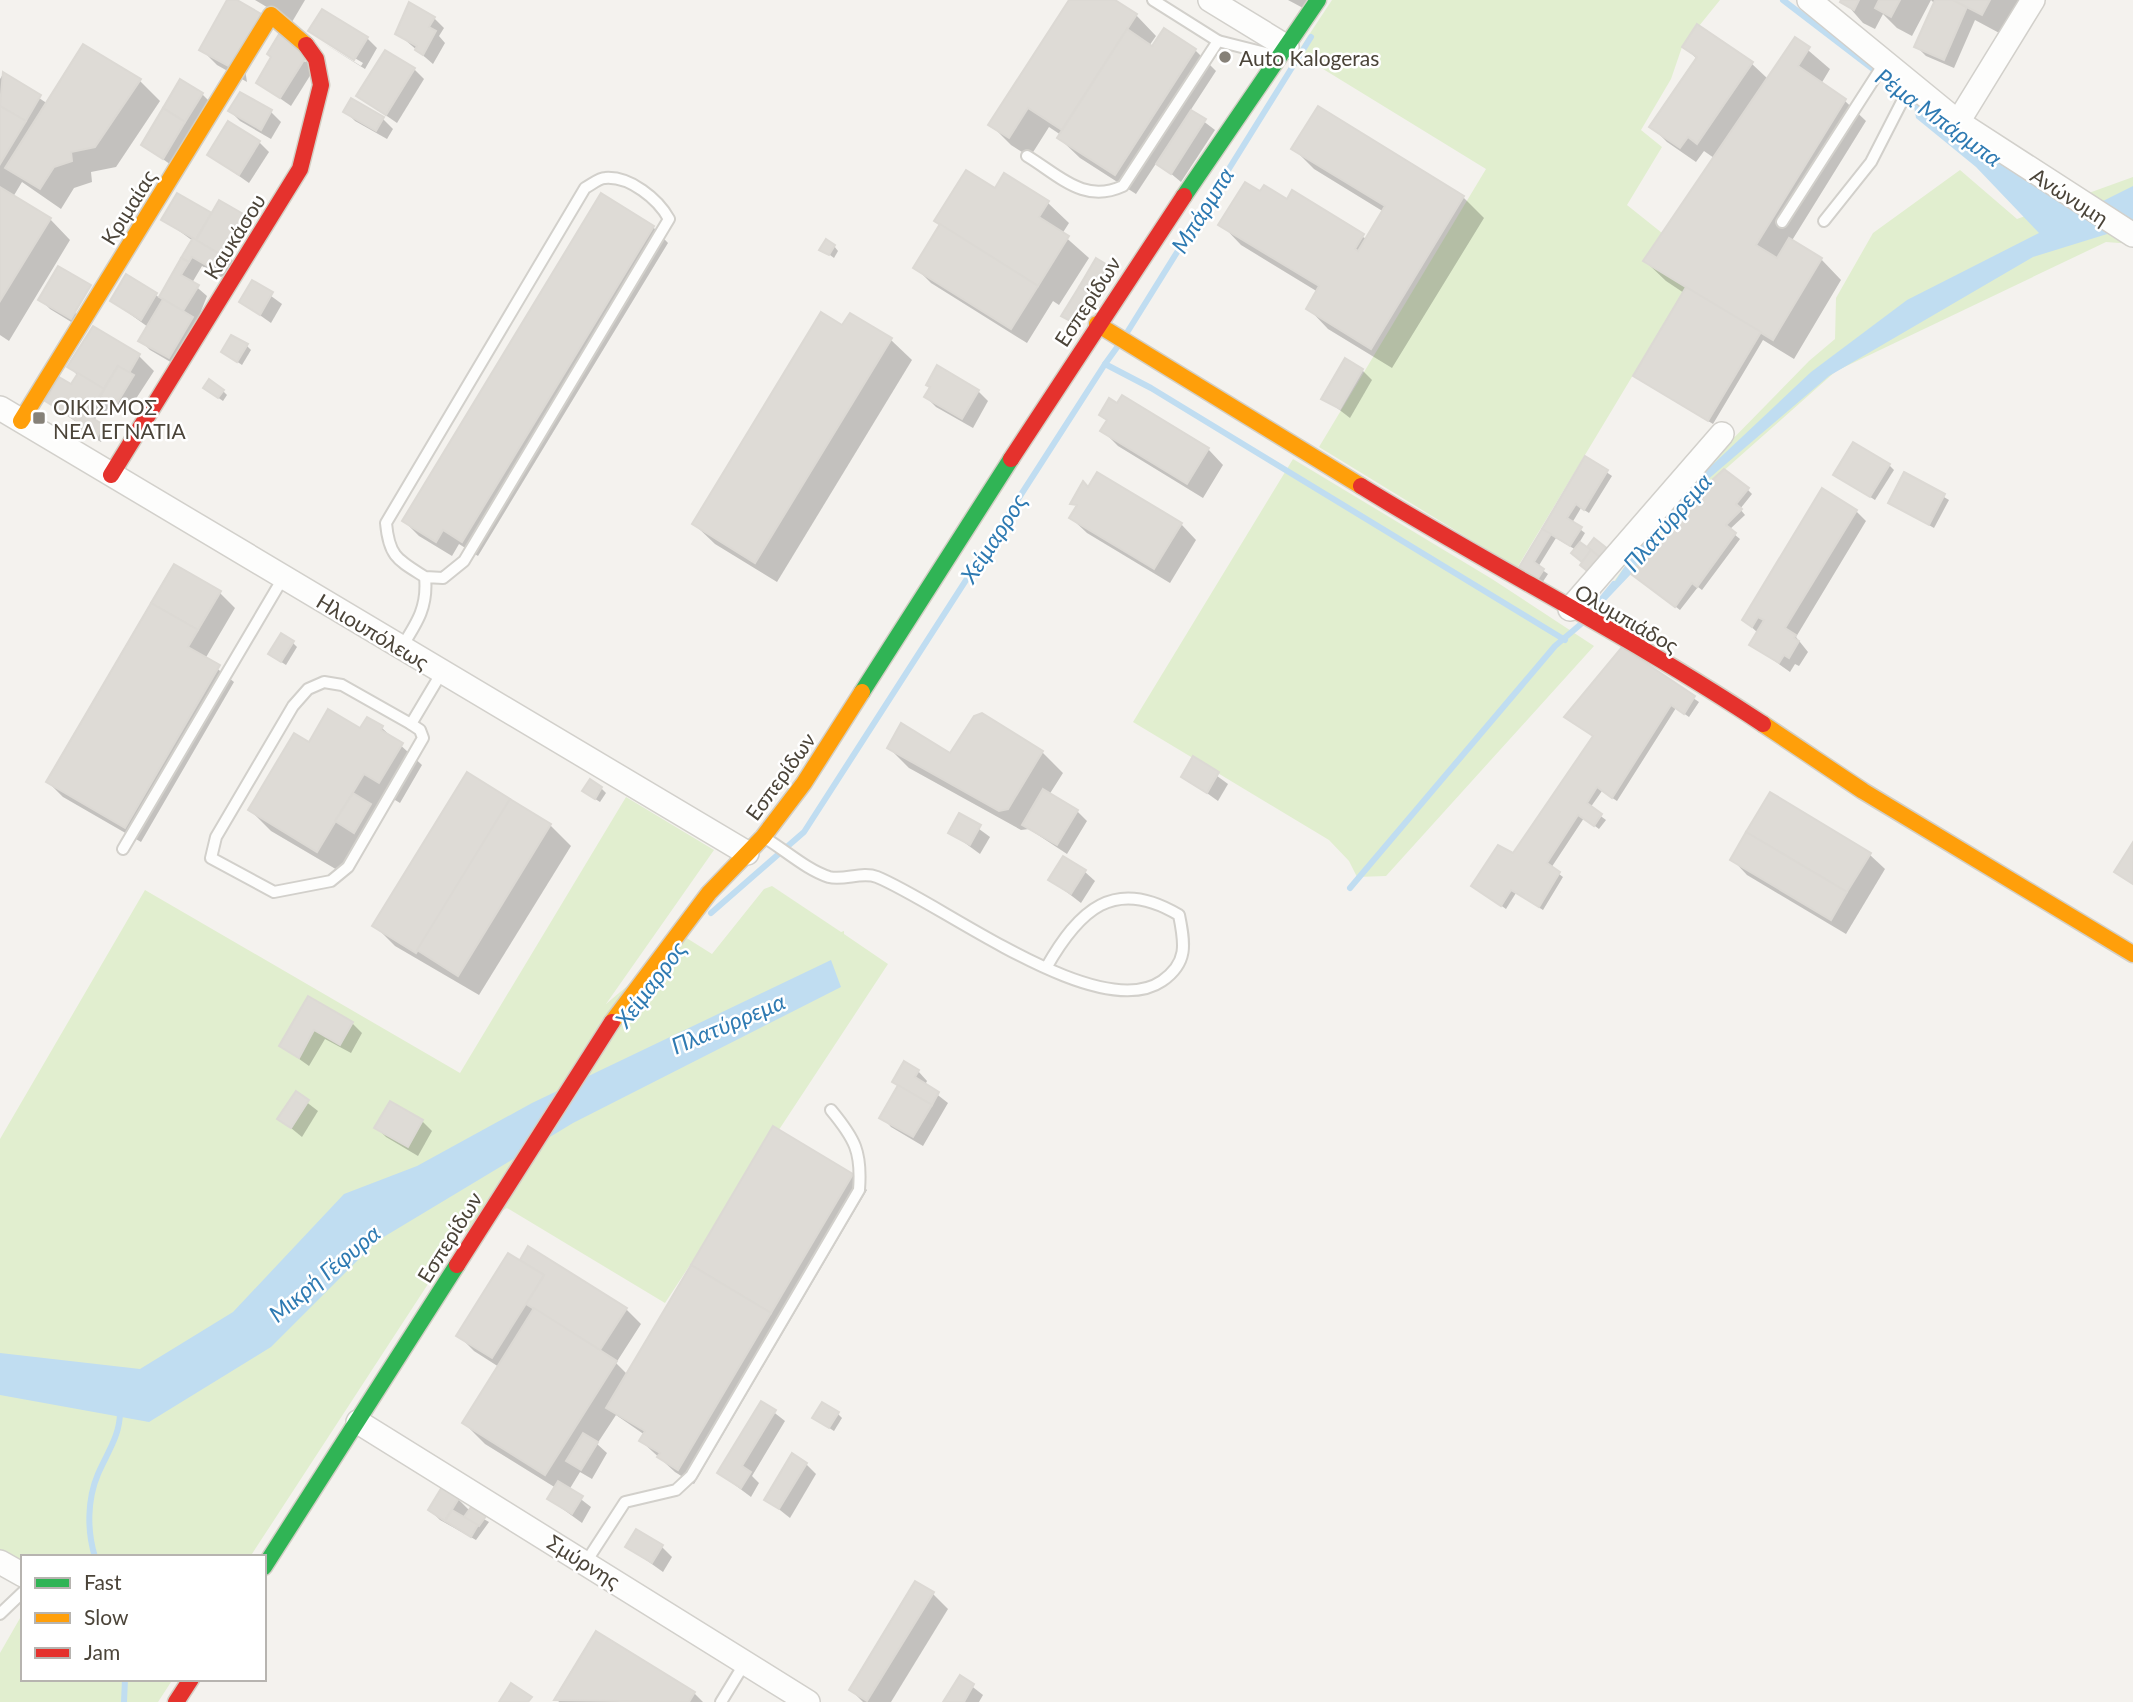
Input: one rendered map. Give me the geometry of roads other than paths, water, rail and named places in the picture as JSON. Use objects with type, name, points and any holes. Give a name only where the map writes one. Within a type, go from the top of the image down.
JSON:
[{"type":"street","points":[[1210,0],[1283,52]]},
{"type":"street","name":"Εσπερίδων","points":[[266,1564],[620,1009],[709,893],[755,845],[804,783],[1097,324],[1318,0]]},
{"type":"street","name":"Ανώνυμη","points":[[1809,0],[1958,122],[2131,235]]},
{"type":"street","points":[[1958,122],[2033,0]]},
{"type":"street","name":"Κριμαίας","points":[[21,421],[271,15]]},
{"type":"street","name":"Καυκάσου","points":[[111,475],[300,169],[321,85],[316,59],[302,39],[271,15]]},
{"type":"street","name":"Ολυμπιάδος","points":[[1097,324],[1472,554],[1706,687],[1863,790],[2133,954]]},
{"type":"street","name":"Ηλιουπόλεως","points":[[0,408],[442,672],[755,845]]},
{"type":"street","points":[[1570,609],[1722,434]]},
{"type":"street","name":"Σμύρνης","points":[[358,1422],[808,1702]]},
{"type":"street","points":[[0,1562],[21,1575]]},
{"type":"street","points":[[176,1702],[189,1681]]},
{"type":"lane","points":[[1153,0],[1218,41],[1283,52]]},
{"type":"lane","points":[[1027,156],[1084,192],[1105,194],[1123,186],[1218,41]]},
{"type":"lane","points":[[1782,222],[1885,62]]},
{"type":"lane","points":[[1824,221],[1871,162],[1911,84]]},
{"type":"lane","points":[[604,177],[627,182],[661,204],[669,219],[464,561],[443,578],[425,577],[395,558],[388,540],[386,523],[585,188],[604,177]]},
{"type":"lane","points":[[401,648],[422,616],[427,598],[425,577]]},
{"type":"lane","points":[[123,849],[283,578]]},
{"type":"lane","points":[[411,724],[442,672]]},
{"type":"lane","points":[[324,682],[342,685],[411,724],[420,730],[423,738],[420,746],[348,867],[331,881],[274,892],[211,858],[216,836],[293,706],[308,689],[324,682]]},
{"type":"lane","points":[[755,845],[830,877],[874,876],[1046,968],[1109,991],[1151,989],[1177,971],[1185,943],[1179,915],[1136,897],[1114,900],[1088,913],[1065,935],[1046,968]]},
{"type":"lane","points":[[586,1562],[625,1502],[676,1490],[691,1476],[859,1190],[861,1163],[853,1136],[831,1110]]},
{"type":"lane","points":[[0,1614],[21,1594]]},
{"type":"lane","points":[[721,1702],[746,1661]]},
{"type":"water","points":[[1913,100],[1984,154],[2081,212],[2133,186],[2133,226],[2033,257],[1829,376],[1699,487],[1653,541],[1631,574],[1594,613],[1635,551],[1692,484],[1811,372],[1907,300],[2039,233],[1976,167],[1916,118]]},
{"type":"water","name":"Μικρή Γέφυρα","points":[[831,960],[841,987],[573,1123],[377,1241],[271,1347],[149,1422],[0,1395],[0,1353],[140,1369],[233,1312],[344,1194],[417,1166],[532,1103]]},
{"type":"waterway","name":"Ρέμα Μπάρμπα","points":[[1783,0],[1907,95]]},
{"type":"waterway","name":"Μπάρμπα","points":[[1128,331],[1311,37]]},
{"type":"waterway","name":"Ρέμα Μπάρμπα","points":[[1962,138],[2018,174]]},
{"type":"waterway","name":"Μπάρμπα","points":[[1105,364],[1118,346]]},
{"type":"waterway","name":"Χείμαρρος","points":[[711,913],[804,832],[1105,364],[1151,388],[1565,640]]},
{"type":"waterway","name":"Πλατύρρεμα","points":[[1592,611],[1614,584]]},
{"type":"waterway","name":"Πλατύρρεμα","points":[[1350,888],[1555,646],[1581,624]]},
{"type":"waterway","points":[[95,1555],[90,1505],[94,1484],[115,1437],[120,1412]]},
{"type":"waterway","points":[[124,1702],[125,1681]]},
{"type":"place","name":"Auto Kalogeras","points":[[1225,57]]},
{"type":"place","name":"ΟΙΚΙΣΜΟΣ ΝΕΑ ΕΓΝΑΤΙΑ","points":[[39,418]]}]
